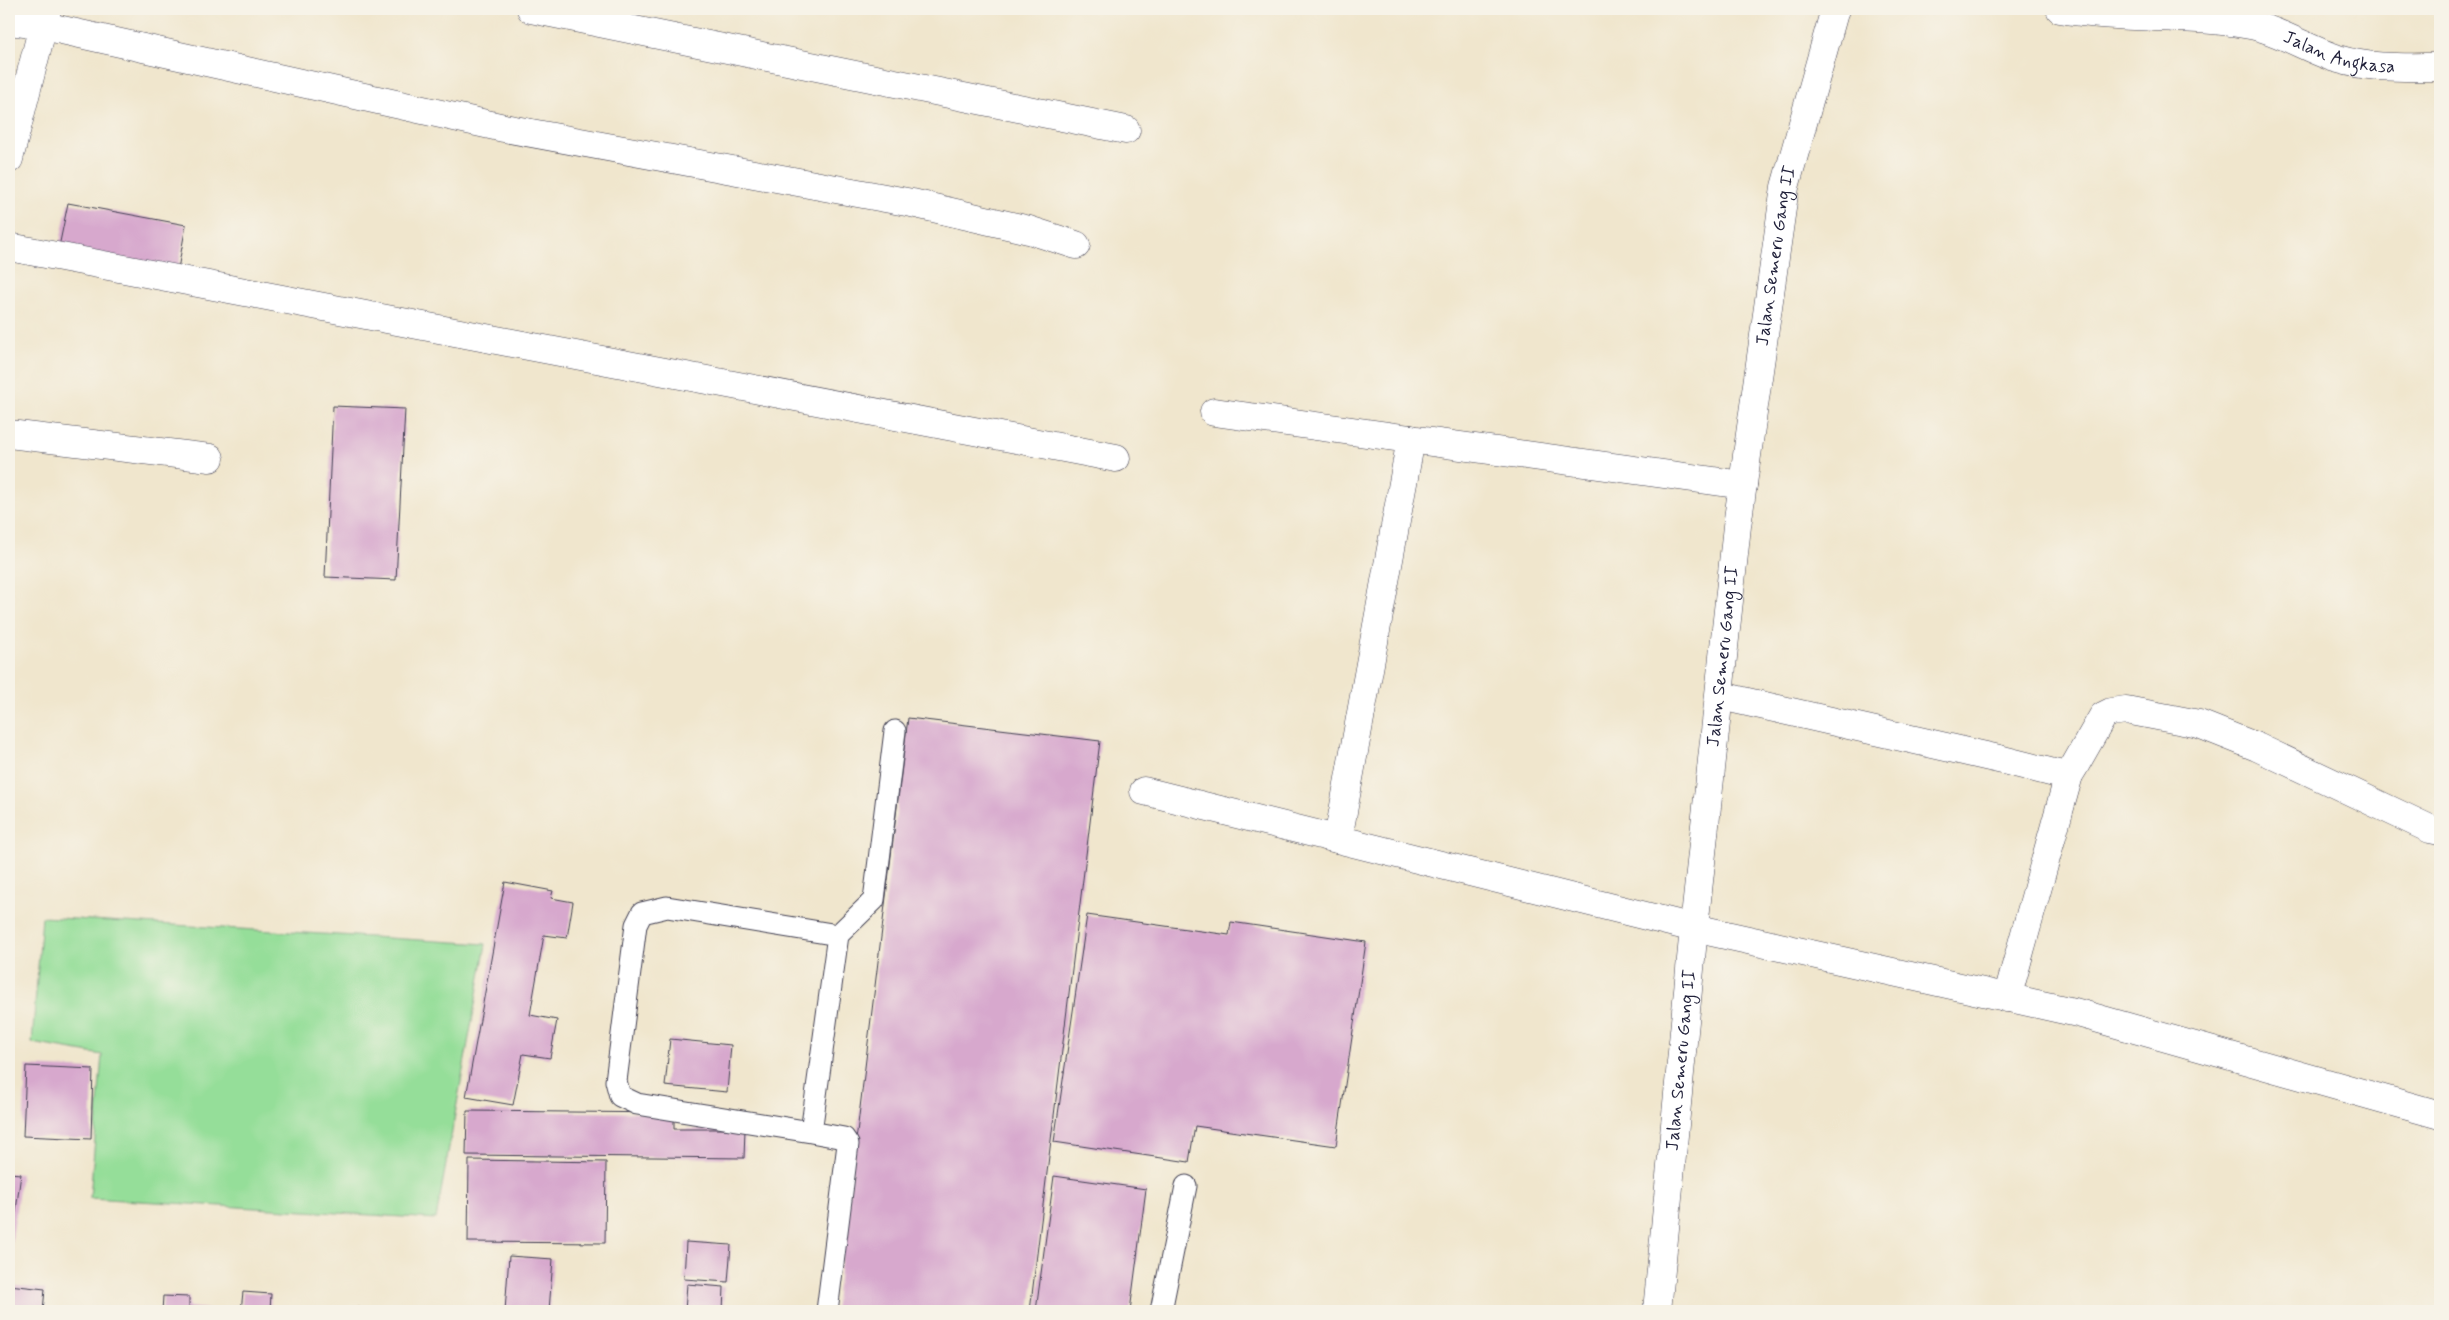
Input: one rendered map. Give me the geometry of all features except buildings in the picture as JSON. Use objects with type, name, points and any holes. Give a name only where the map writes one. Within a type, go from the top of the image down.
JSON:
[{"type":"street","points":[[531,9],[1126,130]]},
{"type":"street","name":"Jalan Semeru Gang II","points":[[1657,1311],[1694,928],[1743,485],[1785,187],[1835,9]]},
{"type":"street","name":"Jalan Angkasa","points":[[2060,9],[2095,15],[2219,21],[2252,26],[2339,59],[2378,66],[2440,67]]},
{"type":"street","points":[[9,21],[46,18],[504,128],[912,203],[1029,230],[1076,245]]},
{"type":"street","points":[[9,158],[46,18]]},
{"type":"street","points":[[9,247],[1116,458]]},
{"type":"street","points":[[1214,412],[1743,485]]},
{"type":"street","points":[[9,434],[210,458]]},
{"type":"street","points":[[1338,839],[1411,439]]},
{"type":"street","points":[[1721,696],[2003,760],[2055,774],[2069,774]]},
{"type":"street","points":[[2007,998],[2069,774],[2104,716],[2111,712],[2126,710],[2199,724],[2257,748],[2430,829],[2440,831]]},
{"type":"street","points":[[1144,791],[1694,928],[2078,1013],[2440,1115]]},
{"type":"lane","points":[[810,1132],[838,934],[874,900],[896,731]]},
{"type":"lane","points":[[827,1311],[848,1144],[844,1138],[638,1104],[620,1096],[616,1081],[636,925],[642,913],[667,907],[838,934]]},
{"type":"lane","points":[[1161,1311],[1186,1186]]},
{"type":"green space","points":[[42,917],[486,944],[436,1219],[90,1198],[102,1055],[32,1043]]}]
